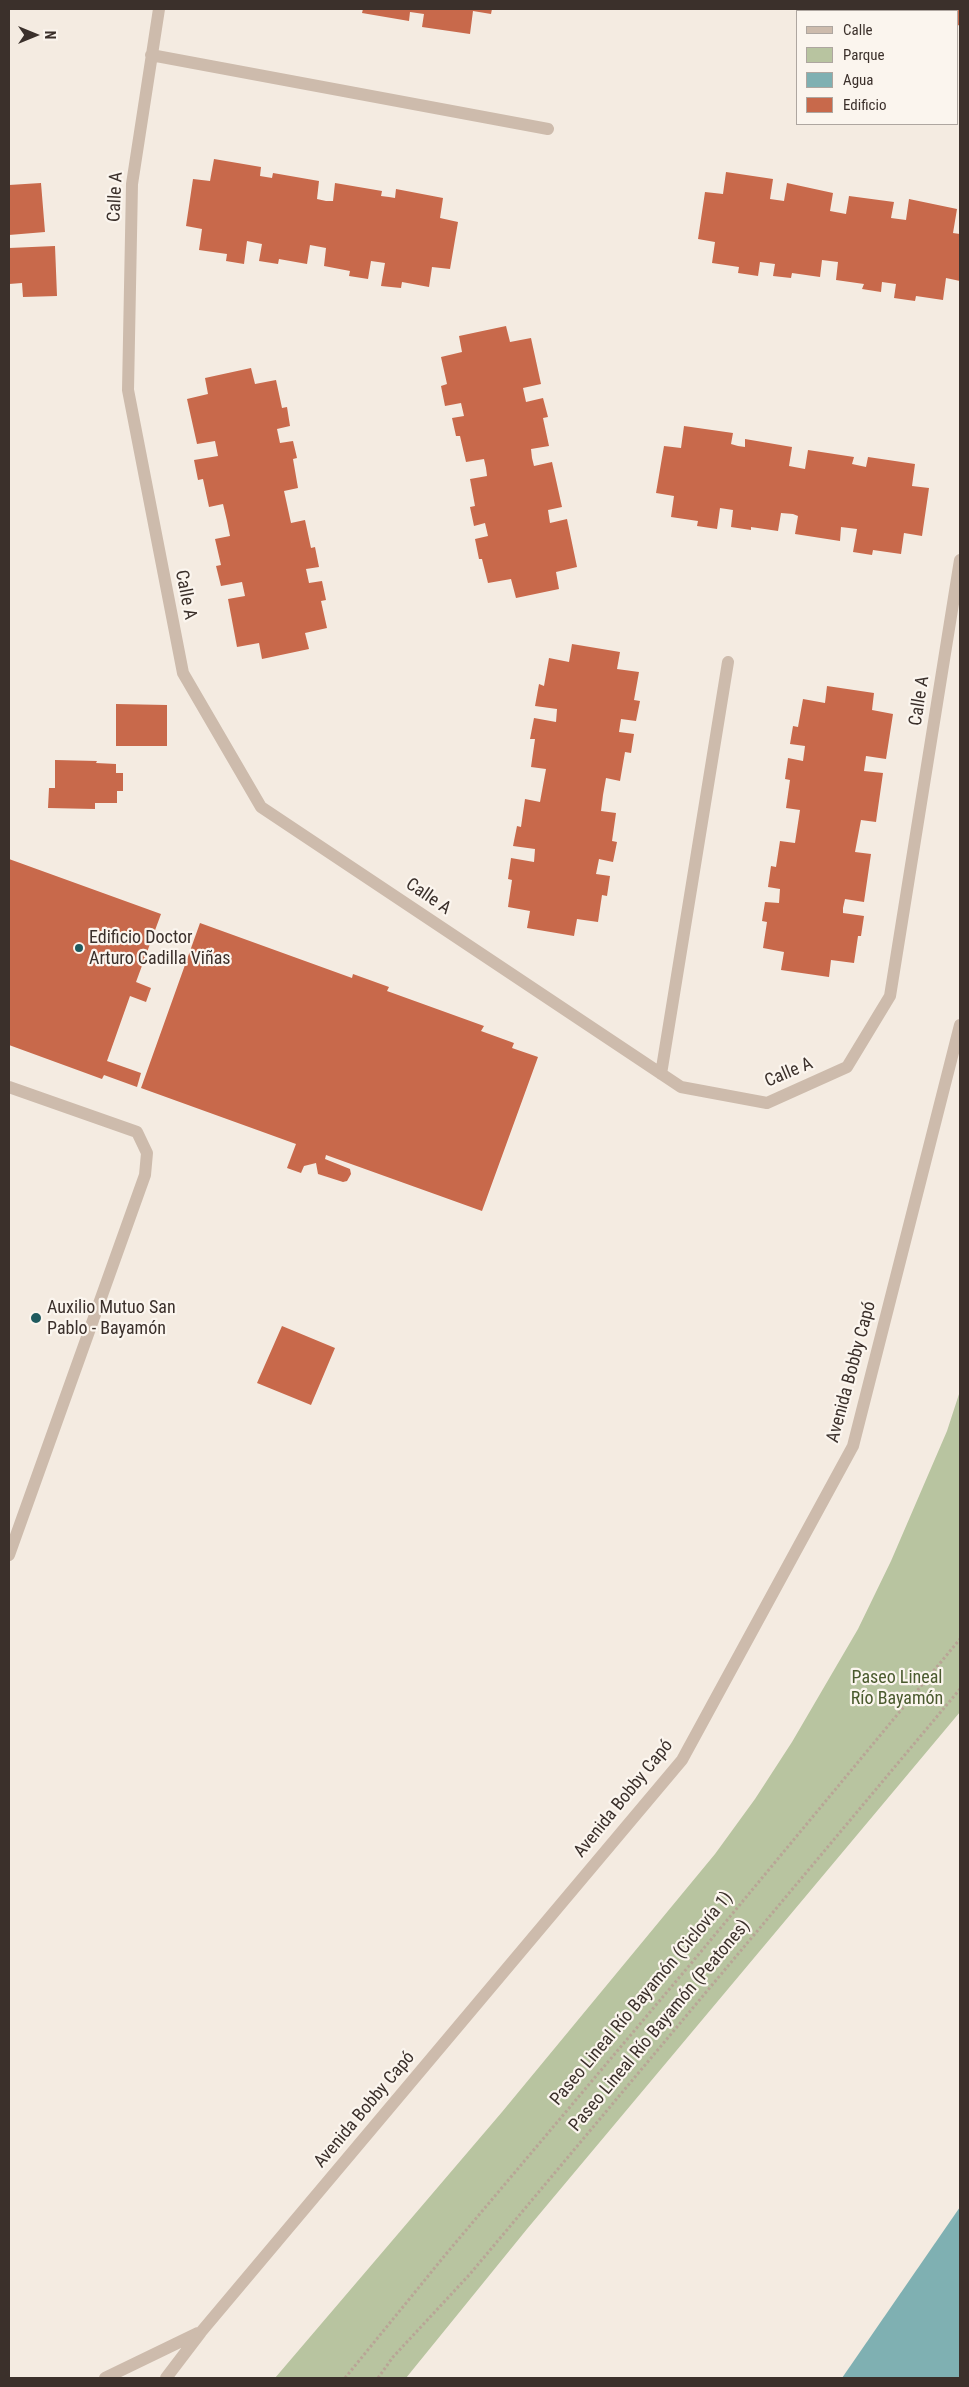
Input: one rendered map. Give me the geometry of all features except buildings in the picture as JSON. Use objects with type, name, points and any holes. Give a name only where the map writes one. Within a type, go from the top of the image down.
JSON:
[{"type":"street","name":"Calle A","points":[[159,9],[132,184],[128,390],[183,673],[261,807],[681,1087],[767,1103],[847,1067],[890,996],[960,560]]},
{"type":"street","points":[[151,55],[548,130]]},
{"type":"street","points":[[661,1074],[728,662]]},
{"type":"street","name":"Avenida Bobby Capó","points":[[166,2378],[201,2332],[682,1760],[853,1446],[960,1025]]},
{"type":"street","points":[[9,1088],[137,1132],[147,1153],[146,1175],[9,1555]]},
{"type":"street","points":[[105,2378],[201,2332]]},
{"type":"path","name":"Paseo Lineal Río Bayamón (Ciclovía 1)","points":[[346,2378],[446,2254],[700,1954],[960,1639]]},
{"type":"path","name":"Paseo Lineal Río Bayamón (Peatones)","points":[[378,2378],[393,2357],[470,2274],[960,1689]]},
{"type":"green space","name":"Paseo Lineal Río Bayamón","points":[[960,1391],[960,1712],[527,2229],[406,2378],[275,2378],[502,2112],[715,1854],[755,1799],[792,1742],[858,1629],[891,1561],[947,1431]]},
{"type":"water","points":[[960,2207],[960,2378],[842,2378]]},
{"type":"place","name":"Edificio Doctor Arturo Cadilla Viñas","points":[[79,948]]},
{"type":"place","name":"Auxilio Mutuo San Pablo - Bayamón","points":[[36,1318]]}]
